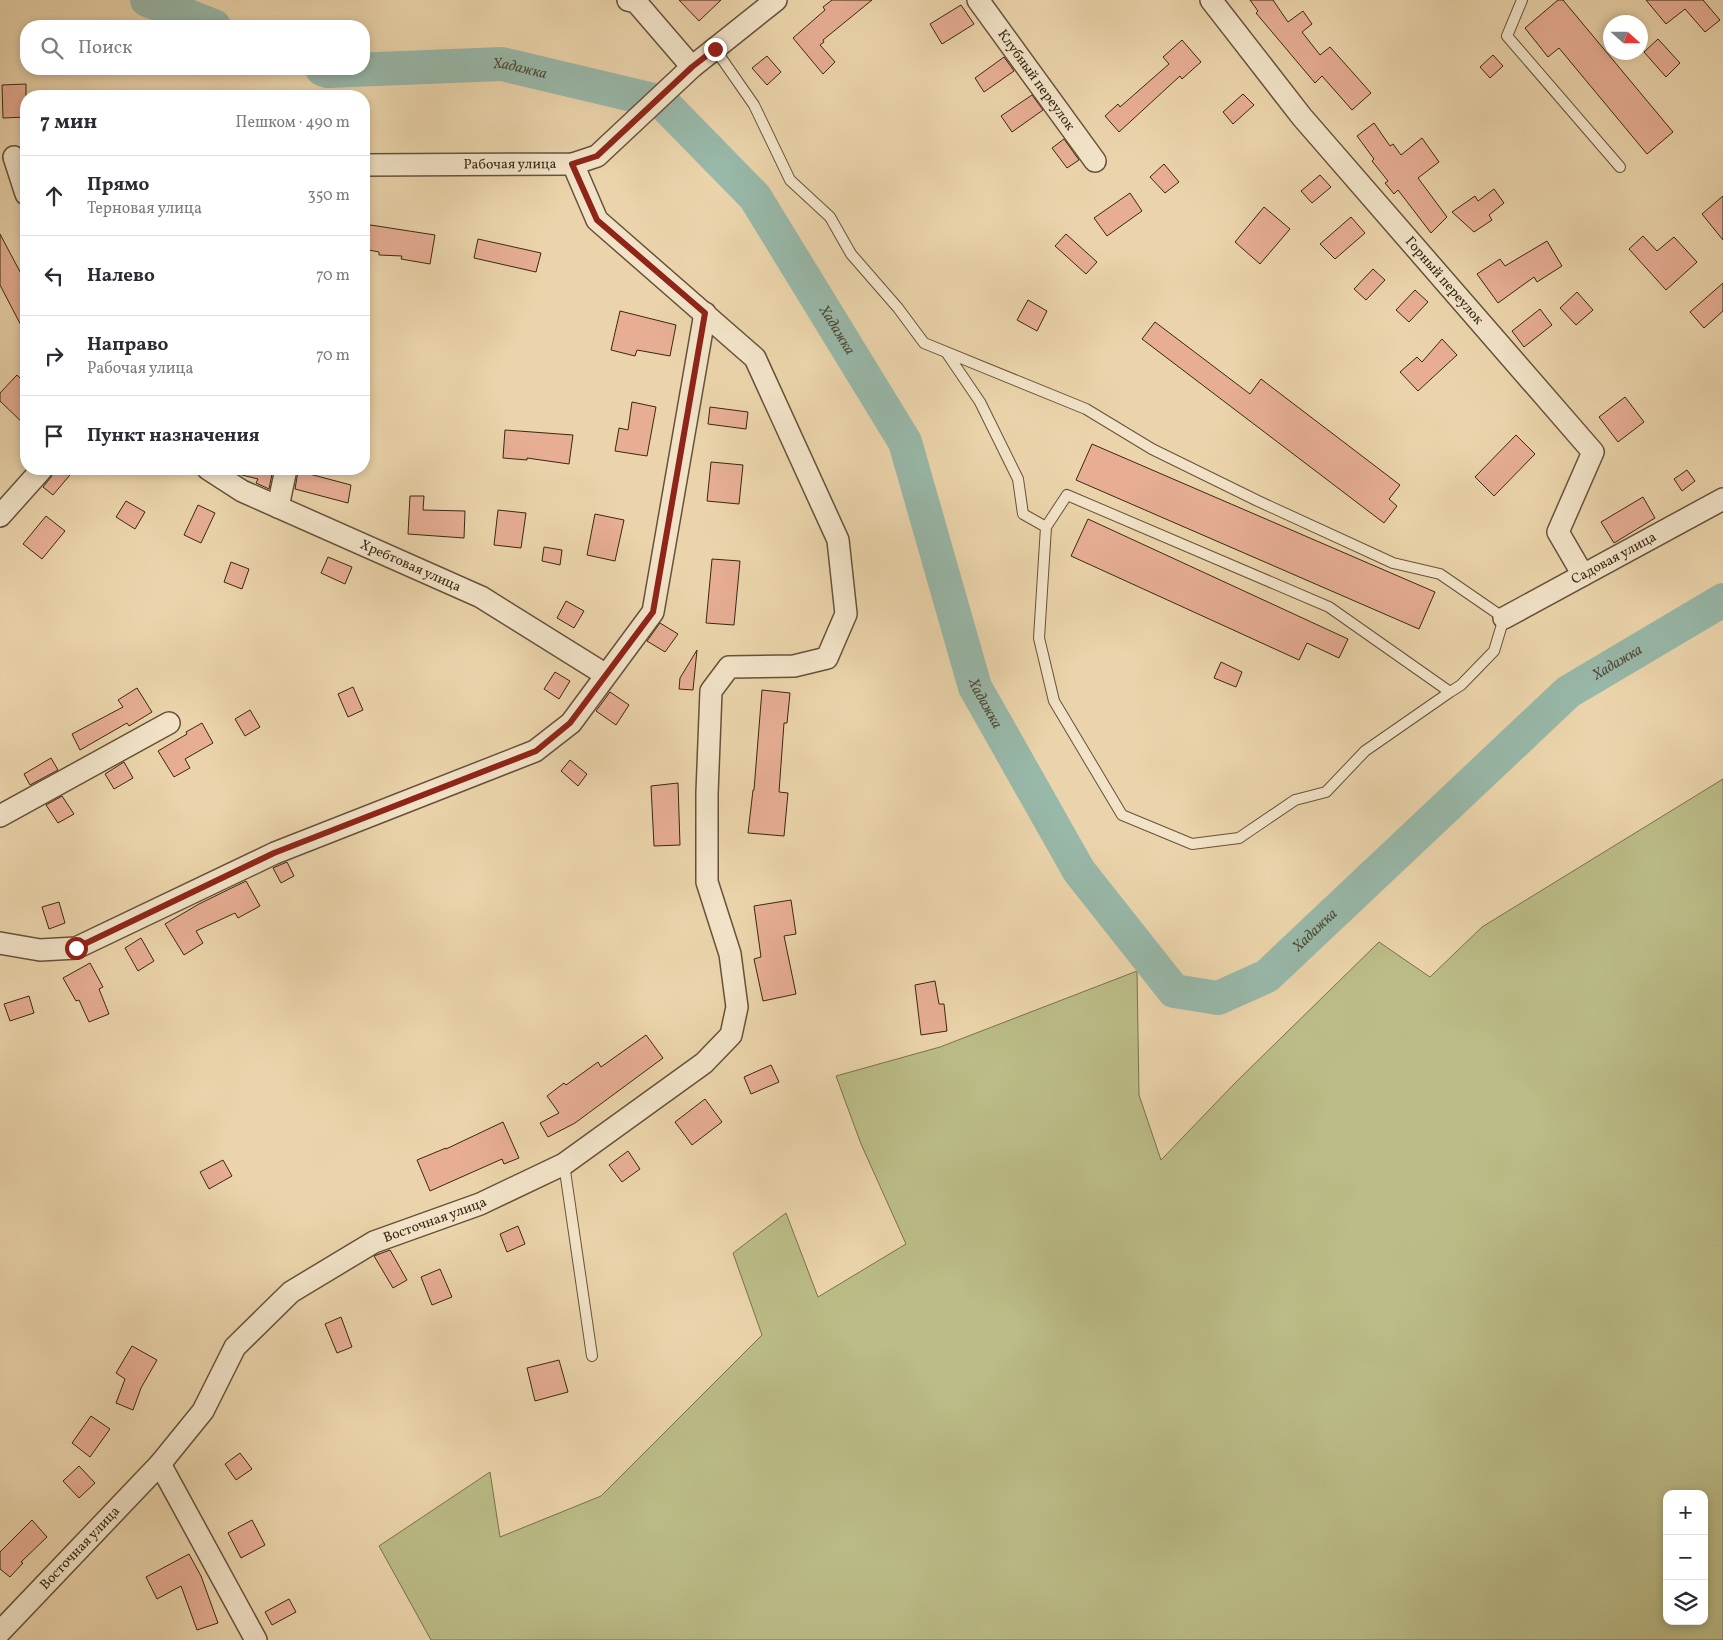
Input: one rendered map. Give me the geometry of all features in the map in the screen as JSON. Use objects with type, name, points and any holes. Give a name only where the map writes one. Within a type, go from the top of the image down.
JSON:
[{"type":"street","points":[[628,0],[636,2],[692,67]]},
{"type":"street","name":"Рабочая улица","points":[[370,165],[572,164],[597,156],[692,67],[776,0]]},
{"type":"street","name":"Клубный переулок","points":[[978,0],[1095,161]]},
{"type":"street","name":"Горный переулок","points":[[1211,0],[1302,117],[1593,452],[1558,532],[1583,576]]},
{"type":"street","points":[[13,157],[20,177]]},
{"type":"street","points":[[0,943],[40,950],[76,948],[274,853],[536,751],[570,723],[653,612],[705,313],[597,220],[572,164]]},
{"type":"street","name":"Восточная улица","points":[[0,1632],[160,1464],[203,1411],[235,1347],[291,1292],[374,1242],[480,1204],[564,1164],[704,1063],[731,1035],[737,1007],[730,954],[707,882],[706,793],[711,691],[729,667],[794,666],[827,658],[846,614],[838,540],[755,358],[705,313]]},
{"type":"street","points":[[0,516],[37,475]]},
{"type":"street","name":"Хребтовая улица","points":[[218,475],[242,490],[278,507],[481,598],[606,675]]},
{"type":"street","points":[[278,507],[285,475]]},
{"type":"street","name":"Садовая улица","points":[[1504,618],[1723,499]]},
{"type":"street","points":[[0,816],[169,723]]},
{"type":"street","points":[[160,1464],[256,1640]]},
{"type":"lane","points":[[1522,0],[1507,36],[1620,167]]},
{"type":"lane","points":[[715,49],[754,105],[790,180],[830,218],[851,254],[898,308],[924,343],[1086,409],[1152,449],[1258,501],[1393,563],[1440,574],[1504,618],[1494,651],[1460,685],[1450,692],[1365,751],[1326,792],[1295,800],[1239,838],[1192,844],[1122,815],[1054,701],[1039,638],[1046,527],[1068,495],[1329,607],[1450,692]]},
{"type":"lane","points":[[945,351],[980,402],[1018,479],[1023,514],[1046,527]]},
{"type":"lane","points":[[564,1164],[592,1356]]},
{"type":"green space","points":[[1723,779],[1723,1640],[431,1640],[379,1546],[490,1472],[500,1537],[601,1496],[762,1335],[733,1253],[786,1213],[818,1297],[906,1244],[861,1144],[836,1076],[940,1047],[1137,971],[1139,1095],[1161,1160],[1235,1083],[1379,942],[1430,977],[1482,927]]},
{"type":"building","points":[[679,0],[721,0],[699,21]]},
{"type":"building","points":[[832,0],[872,0],[823,40],[824,42],[820,45],[835,62],[823,74],[793,38],[825,10],[823,7]]},
{"type":"building","points":[[1250,0],[1273,0],[1288,22],[1303,11],[1312,24],[1302,32],[1320,55],[1330,47],[1371,93],[1352,110],[1322,76],[1315,83],[1256,13],[1258,11]]},
{"type":"building","points":[[1558,0],[1563,0],[1603,48],[1603,60],[1613,60],[1673,132],[1647,154],[1559,48],[1548,57],[1525,28]]},
{"type":"building","points":[[1646,0],[1703,0],[1720,20],[1705,32],[1685,9],[1666,24]]},
{"type":"building","points":[[961,5],[974,24],[942,44],[930,24]]},
{"type":"building","points":[[1658,39],[1680,63],[1666,77],[1648,57],[1648,48]]},
{"type":"building","points":[[1182,40],[1201,62],[1182,79],[1180,76],[1119,132],[1105,116],[1118,104],[1120,107],[1169,64],[1163,57]]},
{"type":"building","points":[[1493,55],[1503,66],[1490,78],[1480,67]]},
{"type":"building","points":[[767,56],[781,72],[767,85],[752,68]]},
{"type":"building","points":[[1004,57],[1014,71],[984,92],[975,78]]},
{"type":"building","points":[[26,84],[26,90],[20,90],[20,117],[3,118],[2,85]]},
{"type":"building","points":[[1243,94],[1254,105],[1233,124],[1223,112]]},
{"type":"building","points":[[1032,95],[1043,110],[1012,132],[1001,116]]},
{"type":"building","points":[[1374,123],[1390,146],[1393,144],[1401,155],[1422,138],[1439,162],[1418,178],[1447,217],[1431,233],[1398,190],[1394,194],[1385,183],[1388,181],[1372,161],[1374,159],[1357,136]]},
{"type":"building","points":[[1064,139],[1079,160],[1067,168],[1052,148]]},
{"type":"building","points":[[1164,164],[1179,182],[1165,193],[1150,177]]},
{"type":"building","points":[[1320,175],[1331,187],[1312,203],[1301,191]]},
{"type":"building","points":[[1494,189],[1504,203],[1489,215],[1492,220],[1474,232],[1452,212],[1475,196],[1478,201]]},
{"type":"building","points":[[1130,193],[1142,211],[1107,236],[1094,218]]},
{"type":"building","points":[[1723,196],[1723,240],[1702,214]]},
{"type":"building","points":[[1264,207],[1290,229],[1260,264],[1235,242]]},
{"type":"building","points":[[1351,217],[1365,233],[1335,259],[1320,244]]},
{"type":"building","points":[[370,225],[435,235],[430,264],[401,259],[402,256],[379,255],[379,252],[370,250]]},
{"type":"building","points":[[0,234],[20,272],[20,323],[0,285]]},
{"type":"building","points":[[1066,234],[1097,262],[1086,274],[1055,246]]},
{"type":"building","points":[[1643,236],[1657,251],[1674,237],[1697,262],[1666,290],[1629,249]]},
{"type":"building","points":[[478,239],[541,253],[536,272],[474,258]]},
{"type":"building","points":[[1547,241],[1562,266],[1537,282],[1534,277],[1498,303],[1477,274],[1500,259],[1505,266]]},
{"type":"building","points":[[1373,269],[1385,280],[1366,300],[1354,289]]},
{"type":"building","points":[[1723,283],[1723,311],[1704,328],[1690,312]]},
{"type":"building","points":[[1415,290],[1428,302],[1409,322],[1396,310]]},
{"type":"building","points":[[1577,292],[1593,310],[1576,325],[1560,308]]},
{"type":"building","points":[[1028,300],[1047,311],[1037,331],[1017,320]]},
{"type":"building","points":[[1540,309],[1552,325],[1524,347],[1512,331]]},
{"type":"building","points":[[620,311],[676,325],[670,356],[637,350],[635,356],[611,350]]},
{"type":"building","points":[[1155,322],[1250,394],[1261,379],[1400,485],[1389,499],[1397,506],[1384,523],[1142,339]]},
{"type":"building","points":[[1442,339],[1457,355],[1418,391],[1400,372],[1417,357],[1422,362]]},
{"type":"building","points":[[17,375],[20,378],[20,420],[0,401],[0,393]]},
{"type":"building","points":[[1625,397],[1644,422],[1618,442],[1599,417]]},
{"type":"building","points":[[632,402],[656,407],[647,456],[615,451],[619,428],[628,430]]},
{"type":"building","points":[[710,407],[748,412],[746,429],[708,424]]},
{"type":"building","points":[[505,430],[573,435],[569,464],[527,458],[527,460],[503,458]]},
{"type":"building","points":[[1516,435],[1535,454],[1494,496],[1475,477]]},
{"type":"building","points":[[1092,444],[1435,592],[1419,629],[1076,480]]},
{"type":"building","points":[[711,462],[743,465],[739,504],[707,501]]},
{"type":"building","points":[[1687,470],[1695,481],[1682,491],[1674,479]]},
{"type":"building","points":[[52,475],[70,475],[53,495],[43,487]]},
{"type":"building","points":[[242,475],[272,475],[269,489],[256,483],[258,479]]},
{"type":"building","points":[[297,475],[313,475],[351,485],[348,503],[295,489]]},
{"type":"building","points":[[410,496],[424,496],[423,510],[465,511],[464,538],[408,534]]},
{"type":"building","points":[[1643,497],[1655,518],[1614,543],[1601,522]]},
{"type":"building","points":[[126,501],[145,512],[135,529],[116,517]]},
{"type":"building","points":[[198,505],[215,513],[201,543],[184,535]]},
{"type":"building","points":[[498,510],[526,513],[521,548],[494,545]]},
{"type":"building","points":[[595,514],[624,520],[615,561],[587,555]]},
{"type":"building","points":[[46,516],[65,531],[42,559],[23,544]]},
{"type":"building","points":[[1088,519],[1348,639],[1339,658],[1307,643],[1299,660],[1071,556]]},
{"type":"building","points":[[544,547],[562,550],[560,565],[542,561]]},
{"type":"building","points":[[328,557],[352,567],[345,584],[321,573]]},
{"type":"building","points":[[712,559],[740,561],[734,625],[706,623]]},
{"type":"building","points":[[231,562],[249,569],[242,589],[224,582]]},
{"type":"building","points":[[566,601],[584,611],[574,628],[557,618]]},
{"type":"building","points":[[660,623],[678,634],[665,652],[647,641]]},
{"type":"building","points":[[697,650],[693,690],[679,689],[680,678]]},
{"type":"building","points":[[1221,662],[1242,672],[1236,687],[1214,678]]},
{"type":"building","points":[[555,672],[570,681],[559,699],[544,689]]},
{"type":"building","points":[[353,687],[363,710],[348,717],[338,694]]},
{"type":"building","points":[[137,688],[152,712],[129,726],[127,723],[80,750],[72,734],[123,707],[118,700]]},
{"type":"building","points":[[762,690],[790,693],[787,723],[784,723],[779,792],[788,793],[784,836],[748,833],[754,790]]},
{"type":"building","points":[[610,692],[629,705],[616,725],[596,711]]},
{"type":"building","points":[[250,710],[260,727],[245,736],[235,719]]},
{"type":"building","points":[[202,723],[213,743],[185,759],[190,768],[174,777],[158,751]]},
{"type":"building","points":[[51,758],[58,770],[30,785],[24,774]]},
{"type":"building","points":[[570,760],[587,774],[578,786],[561,771]]},
{"type":"building","points":[[124,762],[133,778],[114,789],[105,774]]},
{"type":"building","points":[[678,783],[680,845],[654,846],[651,786]]},
{"type":"building","points":[[62,796],[74,814],[58,823],[46,805]]},
{"type":"building","points":[[287,862],[294,876],[281,883],[273,868]]},
{"type":"building","points":[[246,881],[260,906],[238,918],[235,913],[196,931],[203,943],[184,955],[165,924],[199,904]]},
{"type":"building","points":[[791,900],[796,934],[784,936],[796,994],[763,1001],[754,959],[761,957],[754,906]]},
{"type":"building","points":[[59,902],[65,923],[49,929],[42,907]]},
{"type":"building","points":[[141,938],[154,961],[138,971],[125,948]]},
{"type":"building","points":[[90,963],[103,987],[99,989],[109,1014],[89,1022],[79,1000],[76,1001],[63,978]]},
{"type":"building","points":[[935,981],[939,1004],[944,1004],[947,1031],[921,1035],[915,985]]},
{"type":"building","points":[[29,996],[34,1013],[10,1021],[4,1004]]},
{"type":"building","points":[[646,1035],[663,1058],[575,1123],[548,1137],[540,1123],[559,1113],[547,1096],[598,1062],[601,1067]]},
{"type":"building","points":[[771,1065],[779,1082],[751,1094],[744,1077]]},
{"type":"building","points":[[705,1099],[722,1122],[692,1145],[675,1122]]},
{"type":"building","points":[[503,1122],[519,1158],[504,1164],[502,1159],[430,1191],[417,1160],[446,1149]]},
{"type":"building","points":[[628,1151],[640,1169],[622,1182],[609,1165]]},
{"type":"building","points":[[223,1160],[232,1176],[209,1189],[200,1172]]},
{"type":"building","points":[[518,1226],[525,1244],[507,1252],[500,1234]]},
{"type":"building","points":[[390,1250],[407,1280],[393,1288],[374,1256]]},
{"type":"building","points":[[440,1269],[452,1297],[432,1305],[421,1277]]},
{"type":"building","points":[[341,1317],[352,1347],[337,1353],[325,1324]]},
{"type":"building","points":[[132,1346],[157,1360],[141,1388],[133,1410],[116,1403],[125,1379],[116,1373]]},
{"type":"building","points":[[559,1360],[568,1392],[535,1401],[527,1368]]},
{"type":"building","points":[[91,1416],[110,1429],[90,1457],[72,1443]]},
{"type":"building","points":[[240,1453],[252,1469],[236,1480],[225,1464]]},
{"type":"building","points":[[79,1466],[95,1483],[79,1498],[63,1481]]},
{"type":"building","points":[[32,1520],[47,1537],[21,1562],[23,1563],[10,1577],[0,1569],[0,1552]]},
{"type":"building","points":[[252,1520],[265,1545],[241,1558],[228,1533]]},
{"type":"building","points":[[189,1554],[201,1576],[218,1623],[197,1630],[181,1586],[157,1599],[146,1577]]},
{"type":"building","points":[[289,1599],[296,1612],[272,1625],[265,1612]]},
{"type":"waterway","name":"Хадажка","points":[[147,0],[199,20]]},
{"type":"waterway","name":"Хадажка","points":[[370,69],[502,64],[662,102],[755,197],[905,442],[975,687],[1079,871],[1174,991],[1218,998],[1267,976],[1568,692],[1723,600]]},
{"type":"route","points":[[76,948],[274,853],[536,751],[570,723],[653,612],[705,313],[597,220],[572,164],[597,156],[692,67],[715,49]]}]
